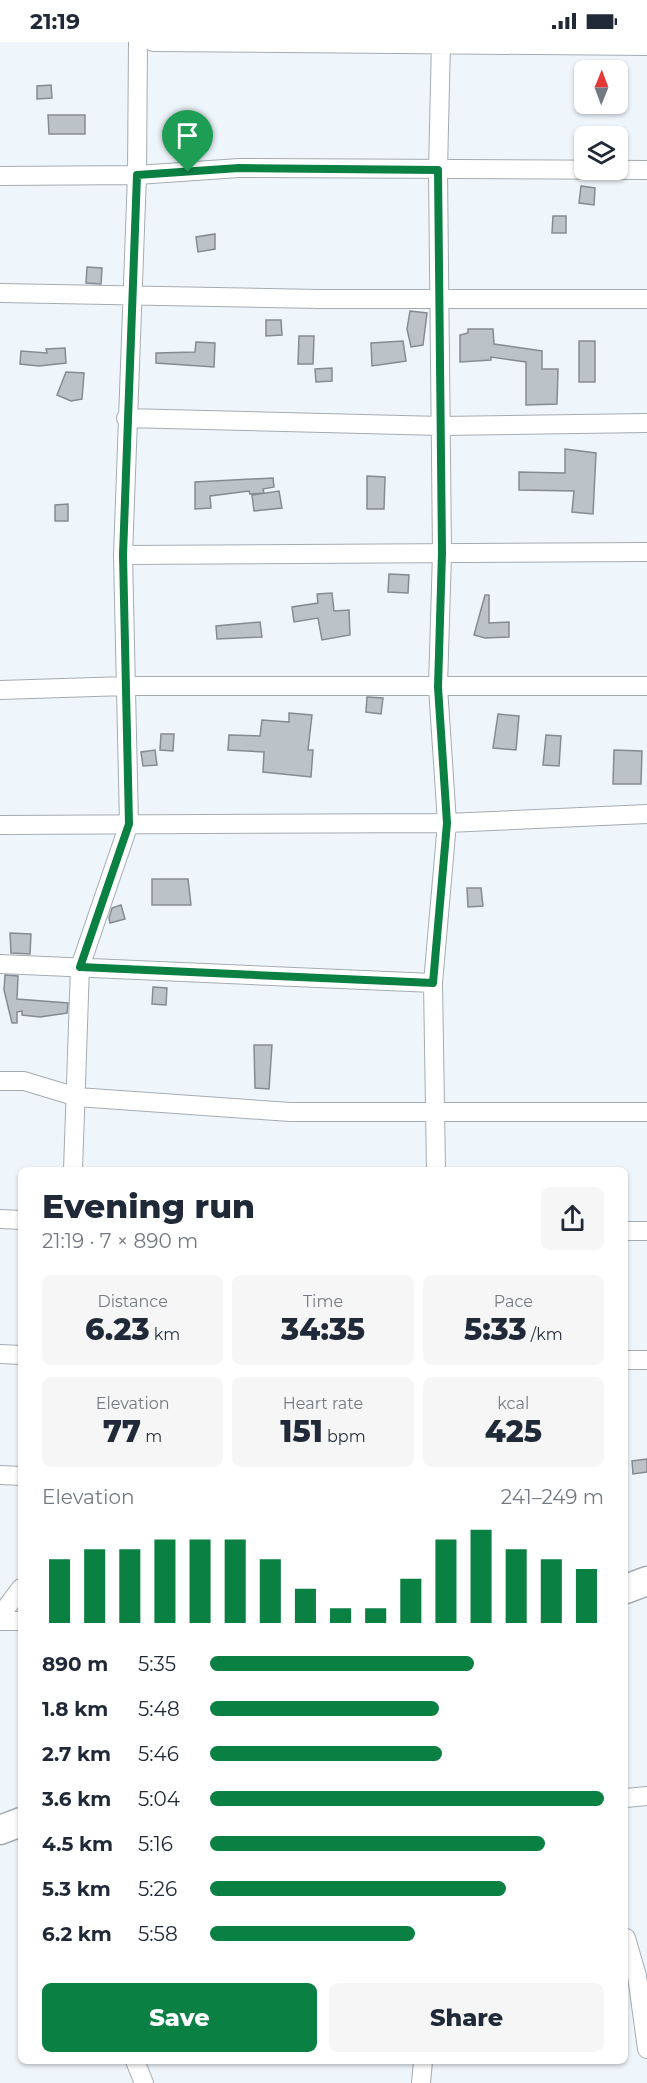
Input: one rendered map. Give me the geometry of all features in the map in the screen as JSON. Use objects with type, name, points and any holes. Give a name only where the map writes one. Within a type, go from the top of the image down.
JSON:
[{"type":"main road","points":[[628,1588],[647,1581]]},
{"type":"main road","points":[[0,1830],[18,1823]]},
{"type":"street","points":[[73,1167],[80,967],[129,824],[123,555],[126,418],[137,175],[138,42]]},
{"type":"street","points":[[153,42],[647,46]]},
{"type":"street","points":[[436,1167],[437,1111],[433,983],[447,823],[438,687],[442,553],[438,170],[441,43]]},
{"type":"street","points":[[0,176],[137,175],[239,168],[647,170]]},
{"type":"street","points":[[0,293],[441,299],[647,299]]},
{"type":"street","points":[[126,418],[441,426],[647,423]]},
{"type":"street","points":[[123,555],[647,552]]},
{"type":"street","points":[[0,690],[126,686],[647,686]]},
{"type":"street","points":[[0,825],[447,823],[647,813]]},
{"type":"street","points":[[0,964],[433,983]]},
{"type":"street","points":[[0,1082],[24,1081],[77,1097],[291,1112],[647,1112]]},
{"type":"street","points":[[0,1219],[18,1220]]},
{"type":"street","points":[[628,1231],[647,1231]]},
{"type":"street","points":[[0,1354],[18,1354]]},
{"type":"street","points":[[628,1360],[647,1360]]},
{"type":"street","points":[[0,1475],[18,1476]]},
{"type":"street","points":[[0,1616],[18,1591]]},
{"type":"street","points":[[0,1621],[18,1621]]},
{"type":"street","points":[[628,1798],[647,1796]]},
{"type":"street","points":[[628,1946],[636,1976],[647,2049]]},
{"type":"street","points":[[136,2064],[144,2083]]},
{"type":"street","points":[[422,2083],[423,2064]]},
{"type":"building","points":[[51,85],[52,98],[37,99],[37,86]]},
{"type":"building","points":[[48,115],[85,115],[85,134],[49,134]]},
{"type":"building","points":[[581,186],[595,188],[594,205],[579,203]]},
{"type":"building","points":[[553,216],[566,216],[566,233],[552,233]]},
{"type":"building","points":[[215,234],[215,249],[198,252],[196,237]]},
{"type":"building","points":[[87,267],[102,268],[101,284],[86,283]]},
{"type":"building","points":[[410,311],[427,313],[423,345],[411,347],[407,329]]},
{"type":"building","points":[[266,320],[281,320],[282,335],[266,336]]},
{"type":"building","points":[[468,329],[493,329],[494,344],[542,351],[542,369],[558,369],[557,404],[526,405],[526,362],[491,357],[491,360],[460,362],[460,335],[468,333]]},
{"type":"building","points":[[299,336],[314,336],[313,364],[298,364]]},
{"type":"building","points":[[403,341],[406,361],[372,366],[371,343]]},
{"type":"building","points":[[579,341],[595,341],[595,382],[579,382]]},
{"type":"building","points":[[196,342],[215,343],[214,367],[156,363],[156,353],[195,352]]},
{"type":"building","points":[[65,348],[66,363],[39,366],[20,364],[21,351],[47,353],[46,349]]},
{"type":"building","points":[[332,368],[332,381],[316,382],[315,369]]},
{"type":"building","points":[[66,372],[84,373],[82,399],[71,401],[57,395]]},
{"type":"building","points":[[565,449],[596,453],[593,514],[572,512],[574,491],[519,490],[519,472],[565,473]]},
{"type":"building","points":[[367,476],[385,477],[384,509],[367,509]]},
{"type":"building","points":[[273,478],[274,487],[263,489],[264,493],[250,494],[249,491],[210,496],[211,508],[195,509],[195,482]]},
{"type":"building","points":[[279,491],[282,508],[254,511],[252,495]]},
{"type":"building","points":[[68,504],[68,521],[55,521],[55,505]]},
{"type":"building","points":[[389,574],[409,575],[408,593],[388,592]]},
{"type":"building","points":[[332,593],[334,611],[349,610],[350,635],[322,640],[318,618],[294,622],[292,607],[318,603],[317,594]]},
{"type":"building","points":[[485,595],[489,595],[489,623],[509,622],[509,637],[485,638],[474,635]]},
{"type":"building","points":[[260,622],[262,637],[217,639],[216,626]]},
{"type":"building","points":[[367,697],[383,698],[381,714],[366,712]]},
{"type":"building","points":[[289,713],[312,715],[308,750],[313,750],[311,777],[263,772],[264,752],[228,750],[229,735],[260,736],[262,720],[289,722]]},
{"type":"building","points":[[498,714],[519,716],[516,750],[493,748]]},
{"type":"building","points":[[161,734],[174,734],[173,751],[160,750]]},
{"type":"building","points":[[546,735],[561,736],[559,766],[543,765]]},
{"type":"building","points":[[155,750],[157,765],[143,766],[141,752]]},
{"type":"building","points":[[614,750],[642,751],[641,784],[613,784]]},
{"type":"building","points":[[152,879],[188,879],[191,905],[152,905]]},
{"type":"building","points":[[467,888],[481,888],[483,906],[468,907]]},
{"type":"building","points":[[121,905],[125,919],[110,923],[112,908]]},
{"type":"building","points":[[10,933],[31,934],[30,954],[11,953]]},
{"type":"building","points":[[5,975],[18,976],[17,999],[68,1003],[67,1013],[40,1017],[22,1015],[22,1011],[17,1012],[17,1023],[12,1023],[4,990]]},
{"type":"building","points":[[153,987],[167,988],[166,1005],[152,1004]]},
{"type":"building","points":[[254,1045],[272,1045],[269,1089],[255,1088]]},
{"type":"building","points":[[647,1459],[647,1472],[633,1474],[632,1461]]},
{"type":"route","points":[[239,168],[438,170],[442,553],[438,687],[447,823],[433,983],[80,967],[129,824],[123,555],[126,418],[137,175],[188,172],[239,168]]}]
